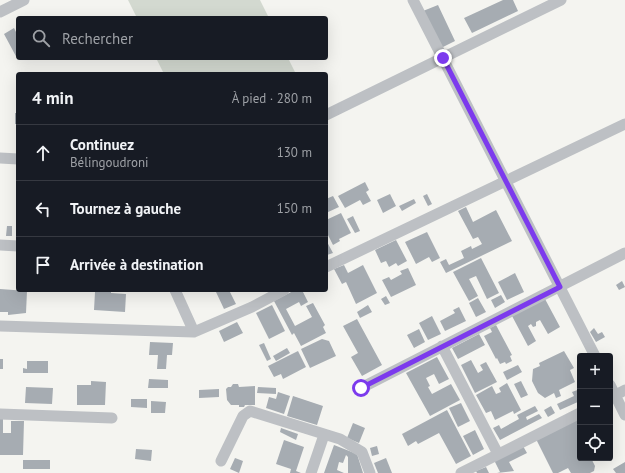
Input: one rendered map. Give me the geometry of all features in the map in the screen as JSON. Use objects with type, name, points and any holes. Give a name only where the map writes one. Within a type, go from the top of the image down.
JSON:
[{"type":"street","points":[[1,9],[24,0]]},
{"type":"street","points":[[413,0],[593,353]]},
{"type":"street","points":[[328,114],[561,0]]},
{"type":"street","points":[[328,266],[625,124]]},
{"type":"street","points":[[0,158],[16,159]]},
{"type":"street","points":[[0,245],[16,246]]},
{"type":"street","points":[[361,388],[625,253]]},
{"type":"street","points":[[176,292],[194,332]]},
{"type":"street","points":[[0,326],[194,332],[252,307],[280,292]]},
{"type":"street","points":[[442,346],[498,454]]},
{"type":"street","points":[[615,392],[625,415]]},
{"type":"street","points":[[221,461],[243,416],[250,410],[340,439],[362,452],[370,473]]},
{"type":"street","points":[[0,414],[112,418]]},
{"type":"street","points":[[462,473],[577,414]]},
{"type":"street","points":[[311,473],[324,435]]},
{"type":"shaded area","points":[[128,0],[260,0],[268,16],[136,16]]},
{"type":"shaded area","points":[[157,60],[289,60],[295,72],[163,72]]},
{"type":"building","points":[[503,0],[513,0],[518,11],[472,33],[464,18]]},
{"type":"building","points":[[438,5],[455,41],[441,48],[423,11]]},
{"type":"building","points":[[14,28],[16,32],[16,56],[4,34]]},
{"type":"building","points":[[15,113],[16,113],[16,124]]},
{"type":"building","points":[[365,182],[369,190],[366,192],[371,201],[363,205],[360,200],[345,208],[338,196]]},
{"type":"building","points":[[390,194],[396,206],[383,213],[377,200]]},
{"type":"building","points":[[427,194],[432,204],[428,206],[423,196]]},
{"type":"building","points":[[333,196],[339,207],[328,212],[328,198]]},
{"type":"building","points":[[414,199],[416,203],[402,211],[399,206]]},
{"type":"building","points":[[466,207],[473,222],[496,210],[512,241],[446,273],[440,262],[446,259],[449,265],[464,258],[461,251],[471,246],[472,249],[482,244],[478,237],[473,239],[458,211]]},
{"type":"building","points":[[341,213],[351,233],[339,239],[340,241],[333,245],[328,235],[328,219]]},
{"type":"building","points":[[353,216],[360,231],[355,233],[347,219]]},
{"type":"building","points":[[7,226],[12,226],[12,236],[6,236]]},
{"type":"building","points":[[427,232],[440,258],[432,262],[429,257],[416,264],[405,242]]},
{"type":"building","points":[[396,240],[407,261],[398,266],[396,263],[389,267],[386,261],[381,263],[375,250]]},
{"type":"building","points":[[328,244],[333,253],[328,255]]},
{"type":"building","points":[[481,258],[499,293],[487,299],[476,276],[469,279],[478,296],[469,301],[453,272]]},
{"type":"building","points":[[344,265],[348,273],[363,265],[377,293],[356,304],[346,282],[342,284],[334,269]]},
{"type":"building","points":[[408,268],[416,285],[391,297],[382,280],[389,277],[391,280],[402,274],[400,271]]},
{"type":"building","points":[[515,273],[524,292],[507,300],[498,282]]},
{"type":"building","points":[[622,281],[625,287],[619,290],[616,285]]},
{"type":"building","points":[[0,289],[16,290],[16,292],[27,292],[26,313],[8,315],[8,312],[0,312]]},
{"type":"building","points":[[95,292],[126,294],[125,312],[94,310]]},
{"type":"building","points":[[216,292],[230,292],[236,304],[224,309]]},
{"type":"building","points":[[291,292],[303,292],[308,302],[301,306],[299,302],[286,309],[295,326],[312,317],[306,306],[313,303],[325,325],[323,327],[326,333],[301,346],[294,333],[292,335],[274,301]]},
{"type":"building","points":[[501,295],[505,302],[495,308],[491,300]]},
{"type":"building","points":[[386,296],[390,303],[385,305],[381,299]]},
{"type":"building","points":[[478,298],[486,312],[476,317],[469,303]]},
{"type":"building","points":[[545,299],[560,327],[548,334],[540,320],[536,322],[536,326],[533,327],[531,324],[528,326],[536,341],[528,346],[512,316]]},
{"type":"building","points":[[272,305],[285,331],[269,339],[256,313]]},
{"type":"building","points":[[368,305],[372,312],[360,318],[357,312]]},
{"type":"building","points":[[459,307],[466,321],[445,331],[440,321],[455,313],[453,310]]},
{"type":"building","points":[[432,316],[441,334],[428,340],[419,323]]},
{"type":"building","points":[[357,319],[382,365],[362,376],[351,357],[358,353],[343,326]]},
{"type":"building","points":[[237,322],[243,333],[224,342],[219,331]]},
{"type":"building","points":[[496,325],[512,355],[510,356],[512,361],[506,364],[505,362],[500,364],[497,358],[496,359],[484,336],[492,332],[490,328]]},
{"type":"building","points":[[594,328],[598,334],[602,332],[605,337],[596,342],[590,332]]},
{"type":"building","points":[[419,329],[425,342],[414,348],[407,335]]},
{"type":"building","points":[[479,334],[485,345],[458,359],[452,348]]},
{"type":"building","points":[[322,339],[329,341],[336,356],[310,368],[301,349]]},
{"type":"building","points":[[150,342],[173,343],[172,355],[167,355],[166,369],[157,369],[158,355],[149,355]]},
{"type":"building","points":[[264,343],[271,359],[267,361],[259,345]]},
{"type":"building","points":[[287,348],[290,353],[276,361],[273,356]]},
{"type":"building","points":[[298,351],[306,367],[283,379],[281,374],[274,377],[268,366]]},
{"type":"building","points":[[564,351],[574,368],[570,370],[575,382],[559,390],[561,396],[556,398],[554,393],[545,398],[538,393],[532,381],[533,369],[540,366],[539,363]]},
{"type":"building","points":[[437,357],[449,379],[439,384],[434,374],[426,378],[430,386],[428,387],[432,394],[451,384],[460,400],[430,416],[406,373]]},
{"type":"building","points":[[0,359],[3,359],[3,369],[0,369]]},
{"type":"building","points":[[471,360],[478,373],[483,370],[480,365],[486,362],[497,382],[475,393],[461,365]]},
{"type":"building","points":[[27,361],[48,361],[48,373],[23,373],[23,368],[27,369]]},
{"type":"building","points":[[518,365],[522,372],[507,380],[503,372]]},
{"type":"building","points":[[149,379],[168,380],[168,388],[148,388]]},
{"type":"building","points":[[91,381],[106,382],[105,405],[77,405],[77,385],[91,385]]},
{"type":"building","points":[[521,381],[528,395],[521,398],[514,384]]},
{"type":"building","points":[[507,383],[521,410],[514,414],[513,411],[495,420],[491,411],[486,413],[476,395],[492,386],[496,394],[501,392],[499,388]]},
{"type":"building","points":[[233,384],[238,384],[239,387],[255,386],[255,405],[245,405],[244,407],[239,407],[239,405],[231,405],[227,400],[226,389],[231,387]]},
{"type":"building","points":[[26,387],[53,388],[52,404],[25,403]]},
{"type":"building","points":[[258,387],[276,388],[276,394],[257,393]]},
{"type":"building","points":[[219,389],[219,397],[199,398],[199,390]]},
{"type":"building","points":[[577,390],[577,402],[560,410],[557,404],[574,396],[572,392]]},
{"type":"building","points":[[278,392],[290,396],[284,414],[266,408],[269,397],[276,399]]},
{"type":"building","points":[[293,396],[323,406],[317,425],[287,416]]},
{"type":"building","points":[[131,399],[147,399],[147,408],[131,407]]},
{"type":"building","points":[[151,401],[166,402],[165,413],[151,413]]},
{"type":"building","points":[[461,403],[470,421],[458,427],[449,408]]},
{"type":"building","points":[[535,406],[538,411],[526,417],[527,420],[539,414],[542,418],[500,440],[493,428],[499,425],[501,429],[519,419],[517,415]]},
{"type":"building","points":[[551,406],[555,413],[548,417],[544,410]]},
{"type":"building","points":[[447,410],[471,456],[456,464],[439,433],[418,444],[416,441],[408,446],[402,434]]},
{"type":"building","points":[[0,418],[3,418],[3,433],[11,433],[11,421],[24,421],[23,455],[0,455]]},
{"type":"building","points":[[577,418],[577,461],[592,461],[595,466],[594,471],[590,473],[571,473],[568,468],[558,473],[553,473],[536,439]]},
{"type":"building","points":[[353,423],[365,428],[359,443],[347,438]]},
{"type":"building","points":[[281,428],[298,434],[296,440],[280,432]]},
{"type":"building","points":[[475,430],[484,449],[473,455],[463,436]]},
{"type":"building","points":[[284,440],[304,447],[296,471],[301,473],[290,473],[291,469],[276,464]]},
{"type":"building","points":[[334,445],[357,454],[363,473],[348,473],[348,457],[346,455],[343,463],[339,462],[337,470],[344,473],[324,473]]},
{"type":"building","points":[[377,446],[379,454],[372,456],[370,448]]},
{"type":"building","points":[[523,446],[527,453],[509,462],[514,471],[497,473],[500,472],[494,460]]},
{"type":"building","points":[[136,449],[152,450],[151,461],[135,459]]},
{"type":"building","points":[[235,458],[243,461],[239,473],[230,469]]},
{"type":"building","points":[[386,458],[392,473],[378,473],[374,463]]},
{"type":"building","points":[[23,460],[50,460],[50,469],[23,469]]},
{"type":"building","points":[[625,462],[625,473],[616,473],[613,469]]},
{"type":"building","points":[[486,467],[489,473],[477,473],[476,471]]},
{"type":"route","points":[[361,388],[560,287],[443,58]]}]
